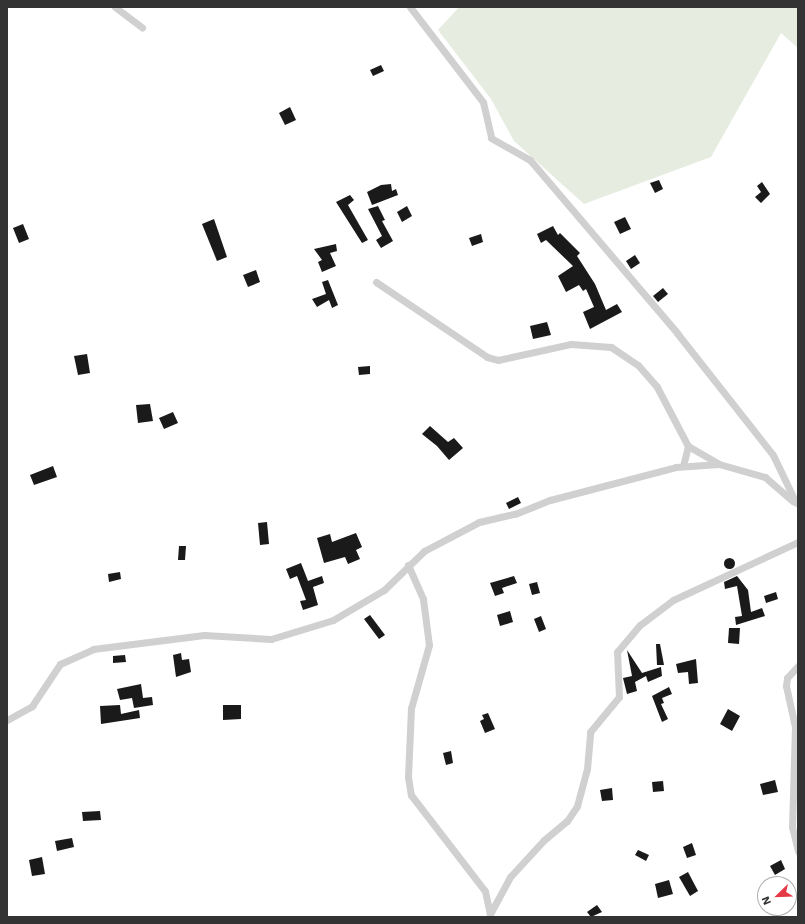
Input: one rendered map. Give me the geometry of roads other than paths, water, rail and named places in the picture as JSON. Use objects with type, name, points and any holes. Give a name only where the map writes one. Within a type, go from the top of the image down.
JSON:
[{"type":"street","points":[[115,7],[125,17],[142,27]]},
{"type":"street","points":[[410,7],[483,102],[491,138],[530,160],[677,333],[773,455],[797,504]]},
{"type":"street","points":[[376,282],[487,357],[498,360],[571,344],[611,347],[638,365],[657,387],[688,446],[720,464],[765,477],[797,504]]},
{"type":"street","points":[[683,466],[688,446]]},
{"type":"street","points":[[7,720],[32,706],[60,664],[93,649],[204,636],[272,639],[333,620],[384,590],[424,551],[479,522],[515,514],[557,498],[683,466],[720,464]]},
{"type":"street","points":[[490,915],[510,877],[544,840],[567,821],[577,806],[587,769],[590,732],[619,697],[617,652],[640,625],[672,600],[798,542]]},
{"type":"street","points":[[408,565],[423,599],[429,644],[411,708],[408,777],[411,796],[485,891],[490,915]]},
{"type":"street","points":[[798,666],[787,678],[786,686],[795,727],[792,827],[798,852]]}]
